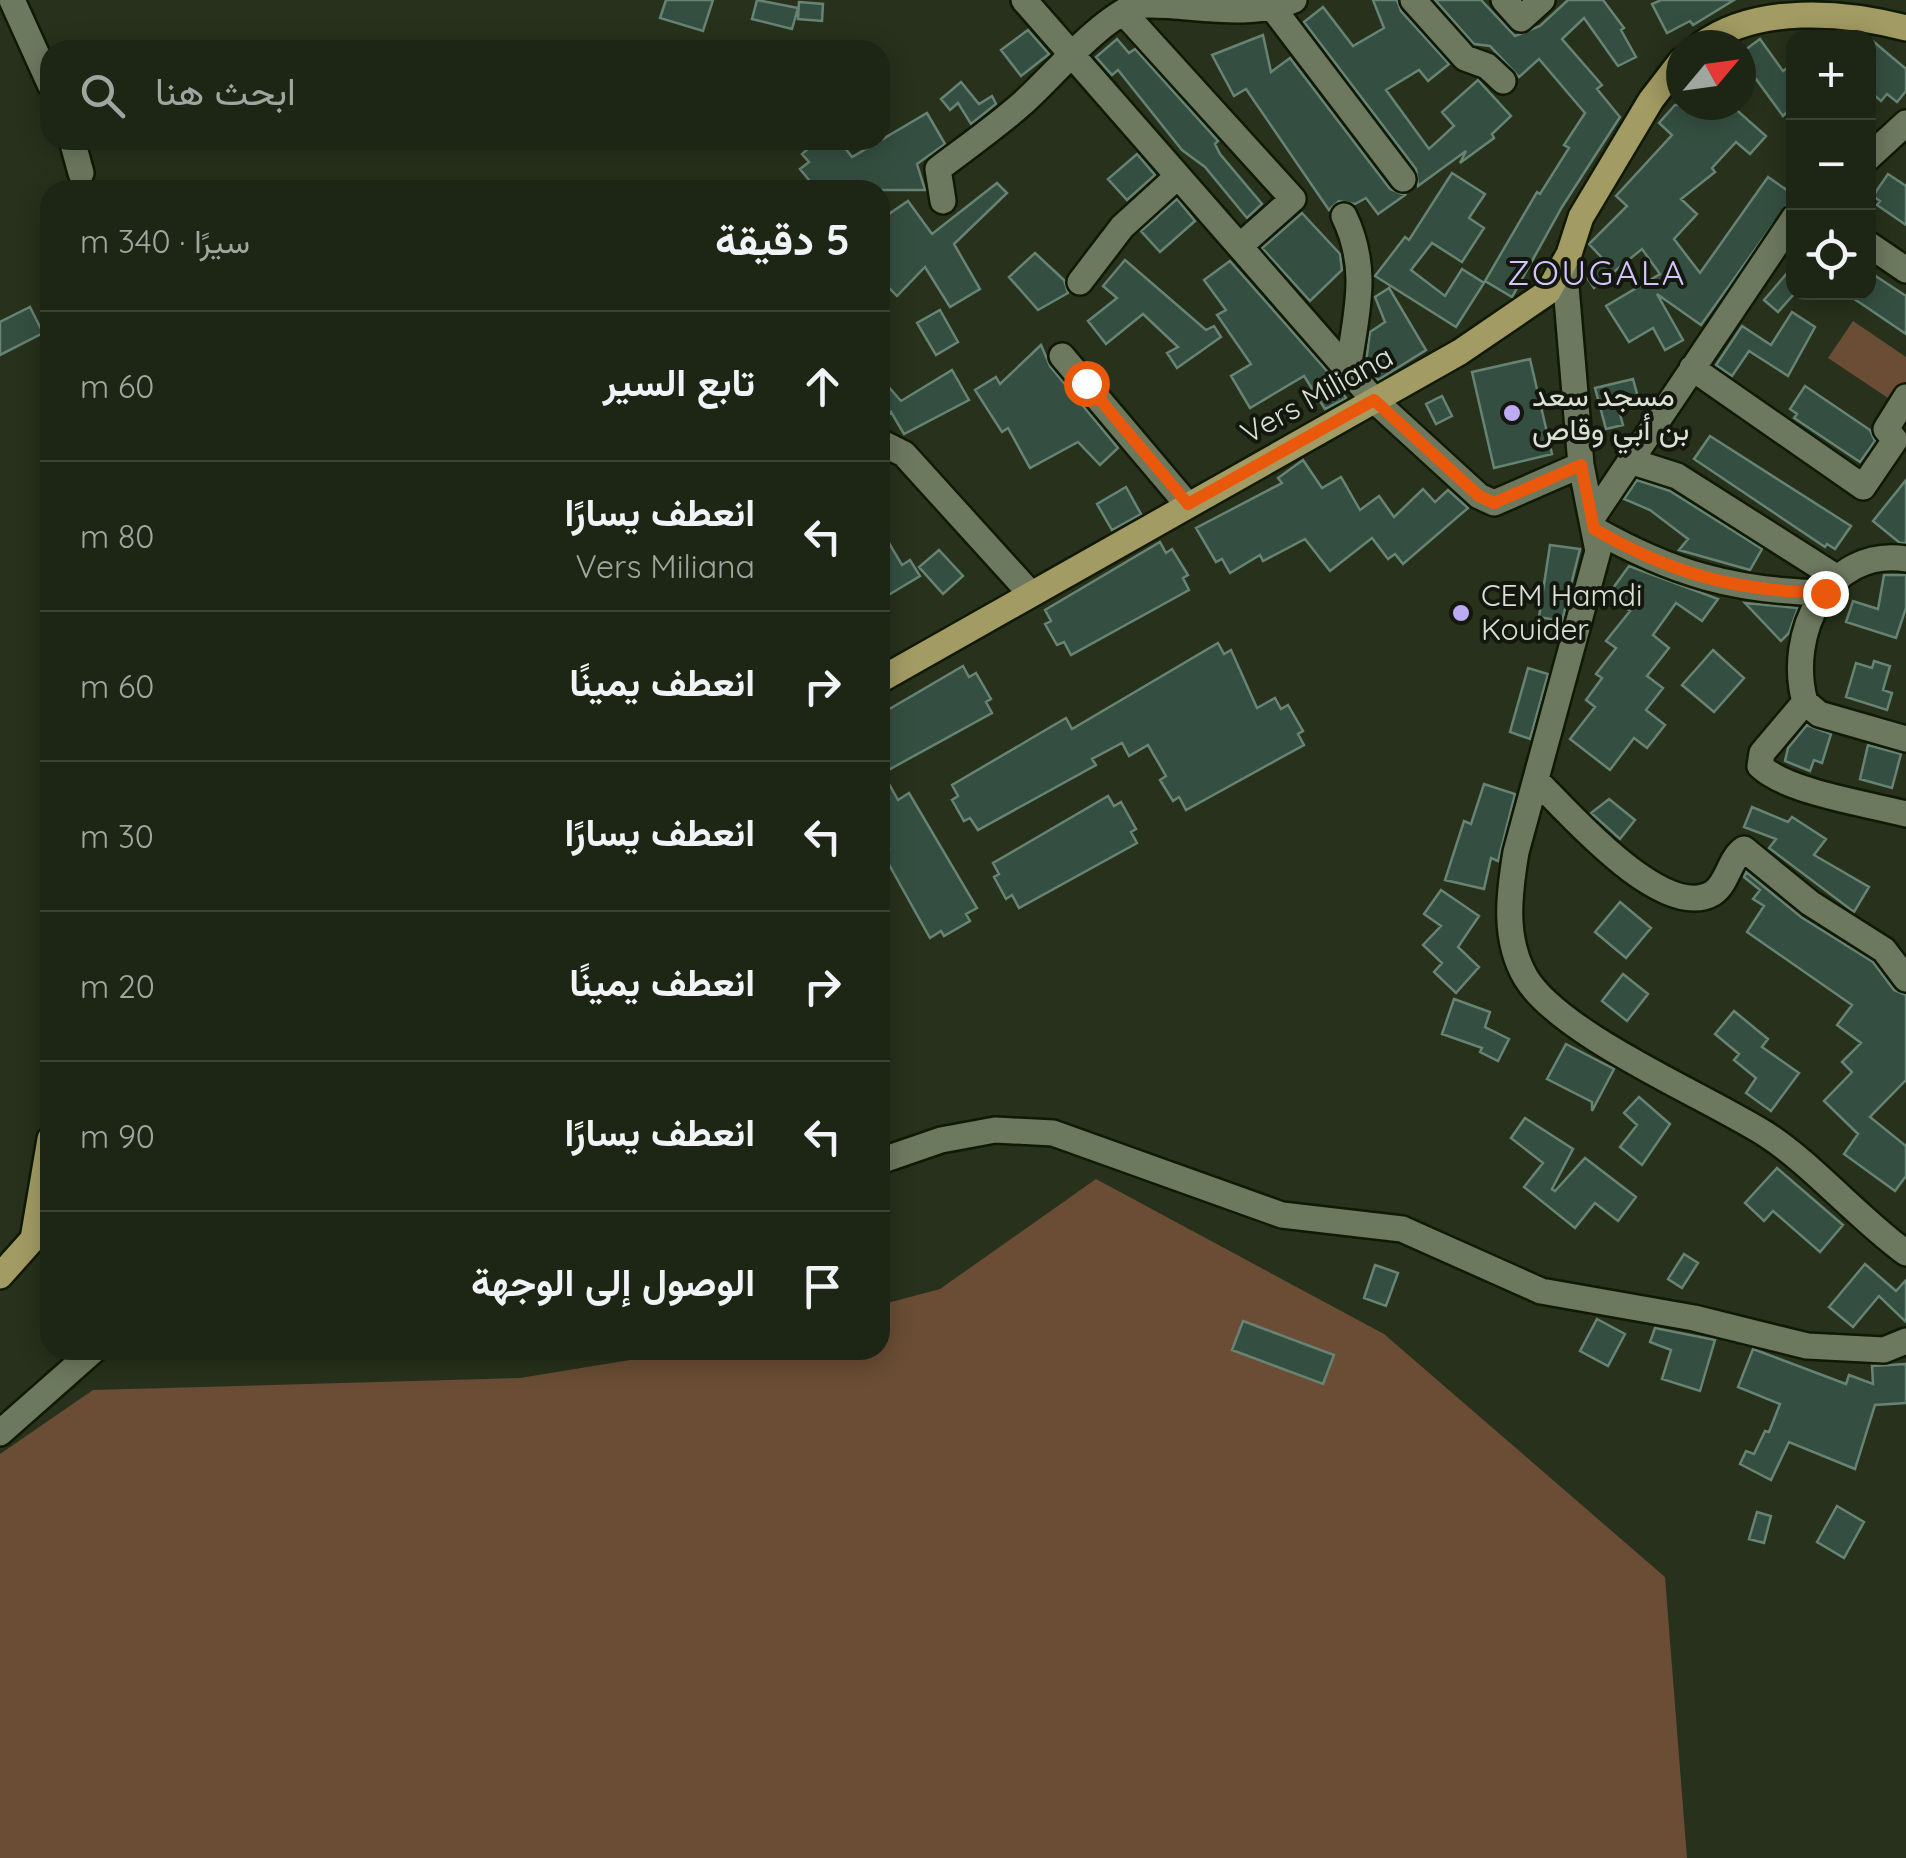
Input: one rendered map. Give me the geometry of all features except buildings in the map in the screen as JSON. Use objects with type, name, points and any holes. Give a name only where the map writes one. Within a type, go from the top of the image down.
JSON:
[{"type":"main road","points":[[1723,30],[1759,11],[1822,14],[1906,28]]},
{"type":"main road","name":"Vers Miliana","points":[[890,674],[1460,352],[1548,292],[1564,263],[1580,217],[1666,80]]},
{"type":"main road","points":[[0,1276],[33,1239],[40,1198]]},
{"type":"street","points":[[12,0],[40,62]]},
{"type":"street","points":[[1024,0],[1374,400],[1479,496],[1494,503],[1581,465]]},
{"type":"street","points":[[1413,0],[1465,58],[1487,66],[1503,82]]},
{"type":"street","points":[[1504,0],[1521,19],[1542,0]]},
{"type":"street","points":[[943,201],[938,169],[1022,103],[1072,54],[1132,6],[1153,2],[1283,4],[1403,179]]},
{"type":"street","points":[[1124,14],[1293,199],[1240,246]]},
{"type":"street","points":[[1876,151],[1906,123]]},
{"type":"street","points":[[75,150],[81,173]]},
{"type":"street","points":[[1080,282],[1122,227],[1178,176]]},
{"type":"street","points":[[1344,216],[1358,245],[1361,270],[1348,370]]},
{"type":"street","points":[[1593,523],[1630,461],[1786,230]]},
{"type":"street","points":[[1876,249],[1906,270]]},
{"type":"street","points":[[1564,263],[1581,465],[1598,551],[1592,585],[1516,852],[1508,902],[1512,940],[1526,977],[1549,1005],[1644,1068],[1772,1138],[1864,1223],[1906,1253]]},
{"type":"street","points":[[1062,356],[1188,504]]},
{"type":"street","points":[[1692,368],[1863,487],[1895,440],[1886,429],[1906,397]]},
{"type":"street","points":[[890,447],[904,454],[1030,593]]},
{"type":"street","points":[[1630,461],[1677,476],[1830,585]]},
{"type":"street","points":[[1593,523],[1632,551],[1700,578],[1740,588],[1830,585]]},
{"type":"street","points":[[1906,559],[1878,556],[1830,585],[1808,620],[1798,659],[1805,702],[1819,714],[1906,739]]},
{"type":"street","points":[[1805,702],[1762,753],[1760,766],[1769,774],[1814,790],[1906,814]]},
{"type":"street","points":[[1537,780],[1597,842],[1665,892],[1690,898],[1709,895],[1717,890],[1744,849],[1810,903],[1884,950],[1906,979]]},
{"type":"street","points":[[890,1158],[941,1140],[995,1130],[1053,1133],[1282,1216],[1402,1229],[1540,1291],[1694,1318],[1807,1346],[1884,1350],[1906,1341]]},
{"type":"street","points":[[0,1433],[83,1360]]},
{"type":"shaded area","points":[[1853,321],[1906,357],[1906,384],[1894,402],[1828,358]]},
{"type":"shaded area","points":[[1096,1179],[1384,1334],[1665,1577],[1687,1858],[0,1858],[0,1454],[93,1390],[520,1378],[630,1360],[890,1360],[890,1302],[940,1289]]},
{"type":"place","name":"مسجد سعد بن أبي وقاص","points":[[1512,413]]},
{"type":"place","name":"CEM Hamdi Kouider","points":[[1461,613]]},
{"type":"district","name":"ZOUGALA","points":[[1597,273]]},
{"type":"route","points":[[1086,383],[1188,504],[1374,400],[1479,496],[1494,503],[1581,465],[1594,529],[1632,551],[1700,578],[1740,588],[1825,593]]}]
